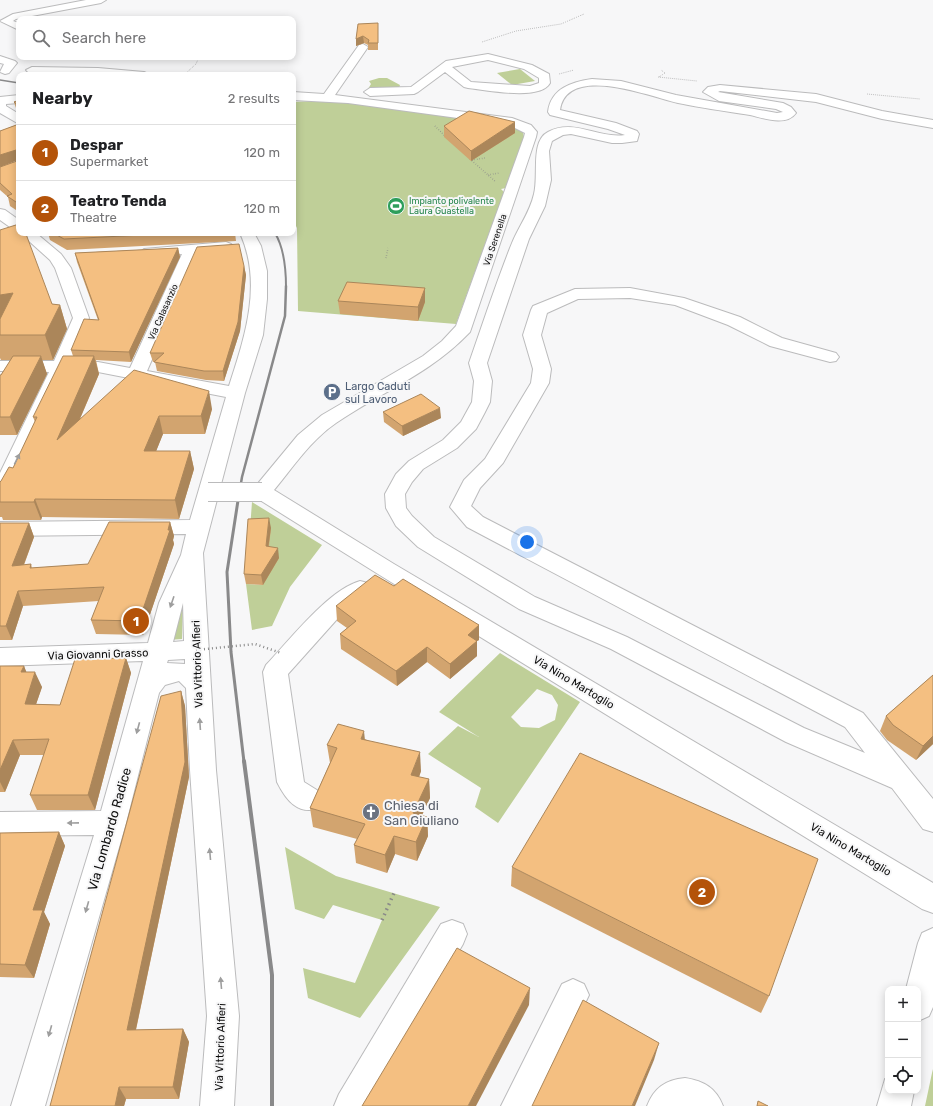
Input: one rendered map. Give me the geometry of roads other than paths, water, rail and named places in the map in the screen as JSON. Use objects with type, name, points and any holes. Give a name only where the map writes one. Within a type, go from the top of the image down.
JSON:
[{"type":"street","points":[[44,0],[66,6]]},
{"type":"street","points":[[18,16],[101,0]]},
{"type":"street","points":[[16,16],[5,21],[16,26]]},
{"type":"street","points":[[330,94],[364,47]]},
{"type":"street","points":[[296,93],[330,94],[414,90],[450,63],[488,57],[528,67],[545,76],[545,79],[543,86],[539,89],[530,90],[468,85],[445,67]]},
{"type":"street","points":[[0,59],[10,63],[5,71]]},
{"type":"street","points":[[44,60],[32,70],[110,72]]},
{"type":"street","points":[[899,779],[795,735],[619,643],[527,603],[426,542],[404,521],[396,508],[395,494],[402,479],[416,465],[450,444],[469,425],[480,402],[483,381],[478,363],[522,237],[536,211],[544,182],[543,145],[546,138],[553,133],[563,131],[577,131],[620,139],[632,138],[633,134],[612,126],[554,112],[557,98],[564,92],[575,85],[586,82],[605,82],[677,99],[769,115],[785,116],[790,113],[779,106],[719,97],[709,92],[710,90],[720,88],[816,98],[882,115],[933,124]]},
{"type":"street","name":"Via Serenella","points":[[262,492],[305,439],[329,419],[345,409],[376,405],[404,390],[416,367],[448,345],[464,328],[531,132],[521,125],[504,121],[348,98],[296,96]]},
{"type":"street","points":[[16,98],[3,100],[0,103],[0,107],[16,118]]},
{"type":"street","points":[[0,213],[16,225]]},
{"type":"street","points":[[0,494],[61,366],[81,318],[63,268],[64,257],[32,236]]},
{"type":"street","points":[[136,252],[192,249],[250,239]]},
{"type":"street","name":"Via Vittorio Alfieri","points":[[217,1106],[223,1016],[197,684],[192,553],[236,394],[254,336],[259,299],[259,271],[250,239]]},
{"type":"street","name":"Via Calasanzio","points":[[136,375],[192,249]]},
{"type":"street","points":[[830,356],[776,342],[734,321],[678,301],[630,293],[575,294],[557,300],[539,310],[532,334],[542,369],[540,382],[493,462],[471,484],[460,507],[475,522],[854,720],[899,779],[933,820]]},
{"type":"street","points":[[5,371],[61,366],[98,367],[236,394]]},
{"type":"street","points":[[208,492],[262,492]]},
{"type":"street","name":"Via Nino Martoglio","points":[[262,492],[386,569],[933,899]]},
{"type":"street","points":[[0,529],[199,527]]},
{"type":"street","name":"Via Lombardo Radice","points":[[28,1106],[112,823],[171,603],[192,553]]},
{"type":"street","points":[[310,800],[295,790],[291,782],[275,672],[331,611],[386,569]]},
{"type":"street","name":"Via Giovanni Grasso","points":[[0,657],[196,650]]},
{"type":"street","points":[[148,690],[156,678],[166,673],[179,672],[189,674],[197,684]]},
{"type":"street","points":[[0,824],[112,823]]},
{"type":"street","points":[[351,1106],[452,934]]},
{"type":"street","points":[[921,993],[933,943]]},
{"type":"street","points":[[518,1106],[573,995]]},
{"type":"street","points":[[894,1106],[896,1094]]},
{"type":"street","points":[[664,1106],[673,1097],[680,1095],[697,1098],[706,1106]]},
{"type":"railway","points":[[0,80],[16,83]]},
{"type":"railway","points":[[276,236],[281,245],[284,259],[286,286]]},
{"type":"railway","points":[[239,495],[242,477],[285,316],[286,286]]},
{"type":"railway","points":[[239,494],[227,572],[231,652],[244,762]]},
{"type":"railway","points":[[244,761],[272,975],[272,1106]]},
{"type":"place","name":"Impianto polivalente Laura Guastella","points":[[396,206]]},
{"type":"place","name":"Largo Caduti sul Lavoro","points":[[332,392]]},
{"type":"place","name":"Despar","points":[[136,621]]},
{"type":"place","name":"Chiesa di San Giuliano","points":[[371,812]]},
{"type":"place","name":"Teatro Tenda","points":[[702,892]]}]
